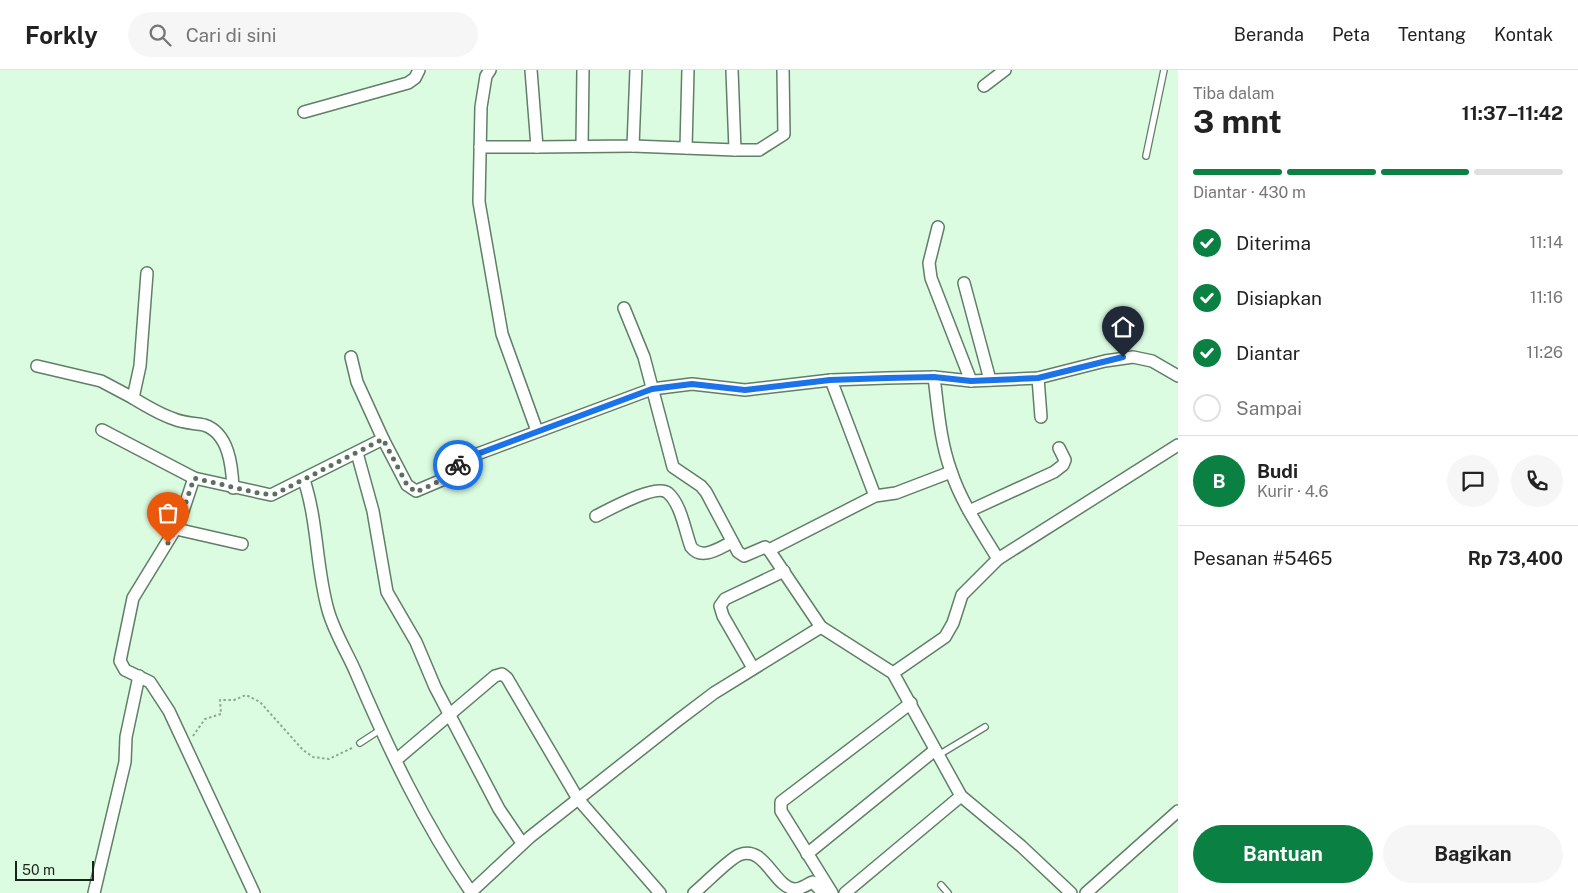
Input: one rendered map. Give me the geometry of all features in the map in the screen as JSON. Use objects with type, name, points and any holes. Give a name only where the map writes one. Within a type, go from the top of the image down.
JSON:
[{"type":"street","points":[[304,112],[408,83],[416,78],[419,70]]},
{"type":"street","points":[[490,70],[486,76],[481,107],[478,202],[498,319],[537,431]]},
{"type":"street","points":[[531,70],[537,147]]},
{"type":"street","points":[[582,146],[583,70]]},
{"type":"street","points":[[633,146],[636,70]]},
{"type":"street","points":[[686,148],[688,70]]},
{"type":"street","points":[[732,70],[736,150]]},
{"type":"street","points":[[480,147],[633,146],[759,150],[784,134],[783,70]]},
{"type":"street","points":[[984,86],[1005,70]]},
{"type":"street","points":[[938,227],[928,263],[971,381]]},
{"type":"street","points":[[133,398],[140,366],[147,273]]},
{"type":"street","points":[[964,283],[990,380]]},
{"type":"street","points":[[624,308],[644,357],[673,467],[701,486],[706,492],[738,552],[744,556],[765,547],[769,550],[821,627],[893,673],[961,796],[1021,846],[1070,893]]},
{"type":"street","points":[[351,357],[358,382],[383,439],[407,485],[416,492],[442,480],[472,456],[652,389],[692,384],[745,390],[830,380],[934,377],[971,381],[1038,378],[1106,361],[1133,357],[1152,361],[1178,376]]},
{"type":"street","points":[[37,366],[101,381],[175,420],[203,425],[215,431],[223,440],[228,455],[233,488]]},
{"type":"street","points":[[934,377],[942,440],[951,472],[969,511],[998,559]]},
{"type":"street","points":[[1038,378],[1041,417]]},
{"type":"street","points":[[830,380],[875,496]]},
{"type":"street","points":[[102,430],[194,478],[271,495],[383,439]]},
{"type":"street","points":[[893,673],[945,637],[953,623],[962,595],[998,559],[1178,445]]},
{"type":"street","points":[[969,511],[1059,469],[1063,466],[1065,460],[1059,448]]},
{"type":"street","points":[[357,453],[373,511],[387,592],[416,642],[449,714],[499,810],[522,843]]},
{"type":"street","points":[[769,550],[875,496],[896,493],[951,472]]},
{"type":"street","points":[[194,478],[176,529],[132,601],[120,661],[125,670],[139,676],[154,686],[169,711],[254,893]]},
{"type":"street","points":[[304,480],[312,508],[318,564],[328,610],[380,730],[444,850],[470,892],[522,843],[684,715],[753,668],[821,627]]},
{"type":"street","points":[[596,516],[651,491],[662,490],[668,493],[675,502],[691,547],[695,552],[702,554],[732,542]]},
{"type":"street","points":[[176,529],[242,544]]},
{"type":"street","points":[[753,668],[723,616],[720,606],[725,599],[784,571]]},
{"type":"street","points":[[396,760],[495,676],[502,674],[507,678],[578,799],[660,893]]},
{"type":"street","points":[[94,893],[125,762],[126,737],[139,676]]},
{"type":"street","points":[[832,893],[781,811],[781,802],[910,703]]},
{"type":"street","points":[[807,854],[936,753]]},
{"type":"street","points":[[844,893],[961,796]]},
{"type":"street","points":[[1086,893],[1178,811]]},
{"type":"street","points":[[694,893],[737,855],[747,853],[754,854],[767,864],[787,886],[794,889],[801,888],[813,882],[823,893]]},
{"type":"lane","points":[[1146,156],[1164,70]]},
{"type":"lane","points":[[936,753],[985,727]]},
{"type":"lane","points":[[360,743],[380,730]]},
{"type":"lane","points":[[941,885],[948,893]]},
{"type":"path","points":[[188,752],[193,736],[204,720],[221,714],[219,701],[234,700],[246,696],[260,702],[302,750],[313,757],[329,759],[360,743]]},
{"type":"way so far","points":[[168,543],[185,510],[194,478],[271,495],[383,439],[407,485],[416,492],[442,480],[451,474],[458,465]]},
{"type":"route","points":[[458,465],[472,456],[591,410],[652,389],[692,384],[745,390],[830,380],[887,378],[934,377],[971,381],[1038,378],[1071,372],[1123,357]]}]
